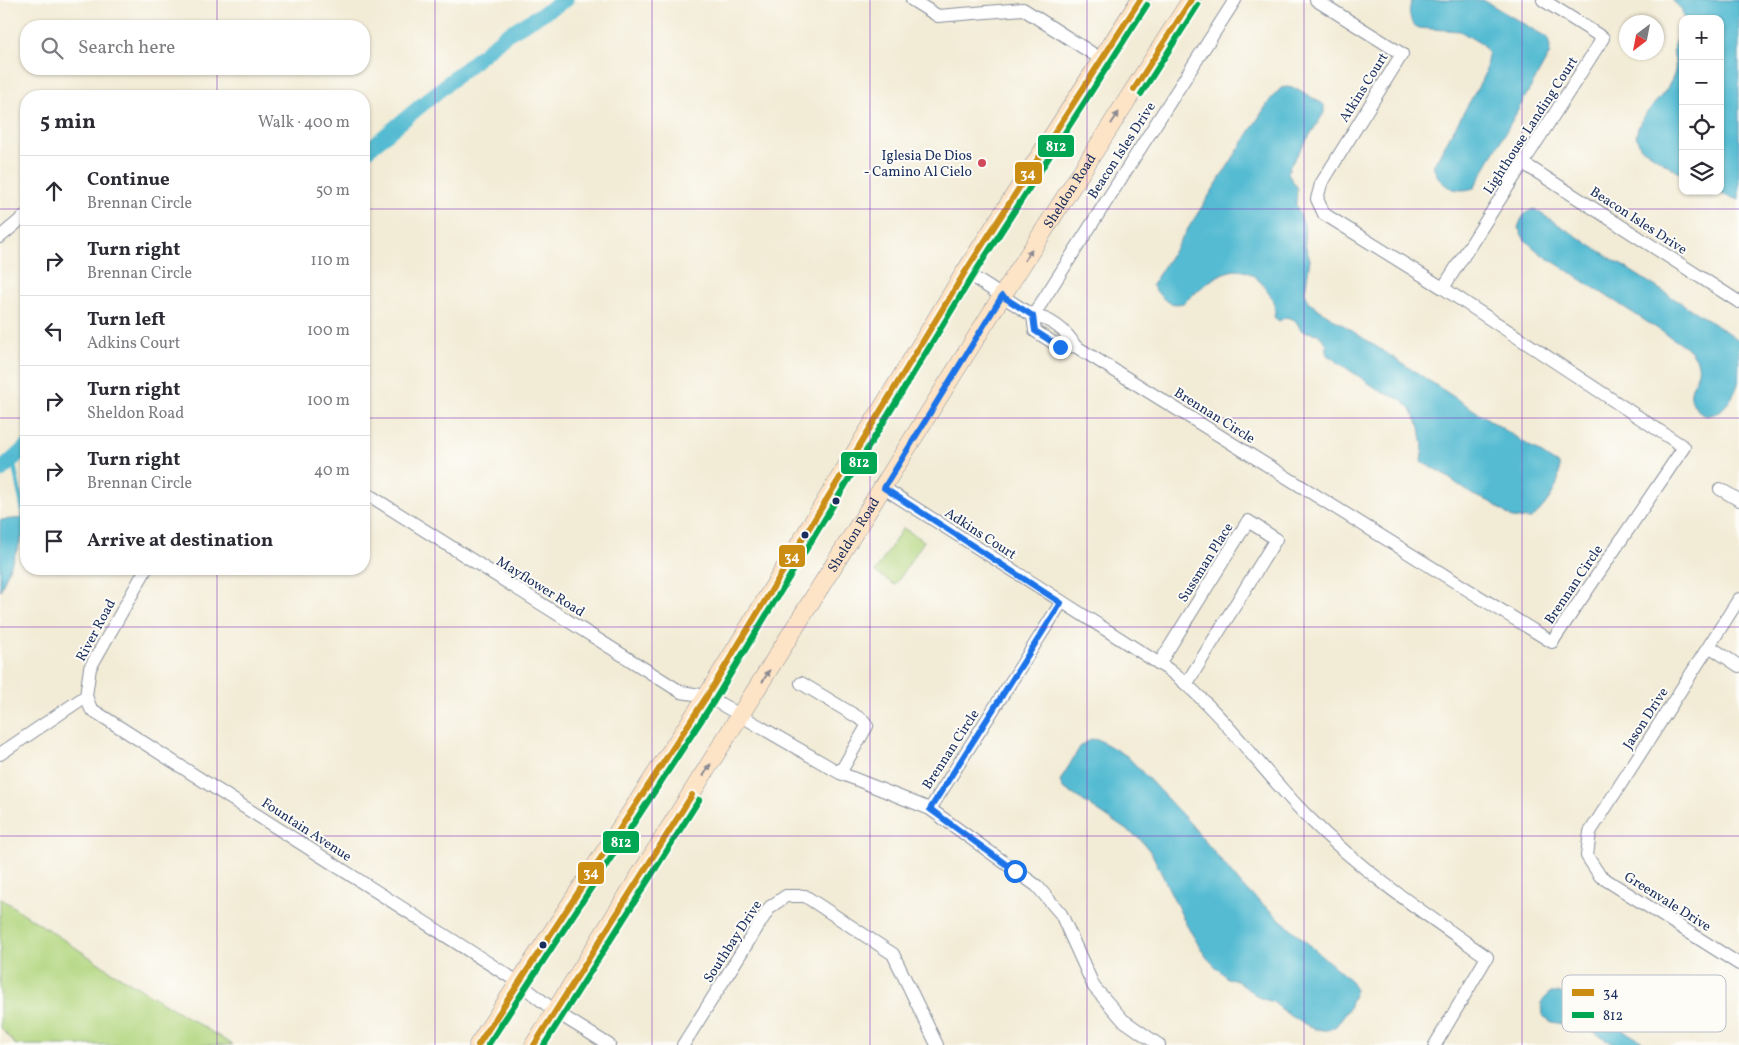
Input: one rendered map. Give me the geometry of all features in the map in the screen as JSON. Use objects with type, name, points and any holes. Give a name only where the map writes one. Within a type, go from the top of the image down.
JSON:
[{"type":"main road","points":[[478,1045],[707,696],[965,272],[1140,0]]},
{"type":"main road","name":"Sheldon Road","points":[[534,1045],[884,488],[1002,296],[1191,0]]},
{"type":"street","points":[[912,0],[938,16],[1023,8],[1101,59]]},
{"type":"street","name":"Beacon Isles Drive","points":[[1033,316],[1235,0]]},
{"type":"street","name":"Atkins Court","points":[[1316,0],[1402,54],[1322,184],[1317,199]]},
{"type":"street","name":"Lighthouse Landing Court","points":[[1443,288],[1603,38],[1543,0]]},
{"type":"street","name":"Beacon Isles Drive","points":[[1523,163],[1739,302]]},
{"type":"street","name":"Brennan Circle","points":[[1033,316],[1035,331],[1060,347],[1075,346],[1552,642],[1684,448],[1443,288],[1324,214],[1317,199]]},
{"type":"street","points":[[0,237],[20,220]]},
{"type":"street","points":[[965,272],[1033,316]]},
{"type":"street","name":"Adkins Court","points":[[884,488],[1061,603]]},
{"type":"street","points":[[1720,489],[1739,500]]},
{"type":"street","name":"Mayflower Road","points":[[370,496],[680,692],[707,696]]},
{"type":"street","name":"Sussman Place","points":[[1159,664],[1248,522],[1276,539],[1187,683]]},
{"type":"street","name":"River Road","points":[[86,696],[90,668],[143,575]]},
{"type":"street","name":"Jason Drive","points":[[1587,856],[1590,832],[1739,599]]},
{"type":"street","points":[[1061,603],[1187,683],[1221,717],[1308,817],[1396,893],[1487,957],[1435,1045]]},
{"type":"street","name":"Brennan Circle","points":[[930,809],[1061,603]]},
{"type":"street","points":[[1709,646],[1739,666]]},
{"type":"street","points":[[801,683],[864,721],[867,726],[840,773]]},
{"type":"street","points":[[0,754],[86,696]]},
{"type":"street","name":"Fountain Avenue","points":[[86,696],[91,709],[518,982],[556,1012],[609,1045]]},
{"type":"street","name":"Brennan Circle","points":[[707,696],[740,717],[840,773],[930,809],[1037,886],[1061,914],[1094,987],[1123,1020],[1160,1045]]},
{"type":"street","name":"Greenvale Drive","points":[[1587,856],[1600,876],[1739,964]]},
{"type":"street","name":"Southbay Drive","points":[[683,1045],[770,907],[786,896],[805,896],[893,954],[937,1045]]},
{"type":"green space","points":[[903,528],[924,541],[895,585],[875,572]]},
{"type":"green space","points":[[0,898],[111,971],[233,1045],[16,1045],[0,1027]]},
{"type":"water","points":[[1412,0],[1483,0],[1548,38],[1549,55],[1474,188],[1460,190],[1448,187],[1439,179],[1433,166],[1485,75],[1488,54],[1483,45],[1460,31],[1418,28],[1412,22],[1410,16]]},
{"type":"water","points":[[1672,0],[1739,0],[1739,200],[1724,195],[1724,15],[1683,15],[1682,10]]},
{"type":"water","points":[[1679,34],[1679,172],[1640,147],[1636,135],[1642,120],[1666,90],[1673,76],[1675,71],[1674,45]]},
{"type":"water","points":[[1281,88],[1298,89],[1324,105],[1324,113],[1290,166],[1288,173],[1297,188],[1296,205],[1304,225],[1305,245],[1310,259],[1305,292],[1309,303],[1559,465],[1558,480],[1552,495],[1531,519],[1512,518],[1491,502],[1473,495],[1439,471],[1421,462],[1423,447],[1420,427],[1410,408],[1400,399],[1382,392],[1327,355],[1327,344],[1318,334],[1302,331],[1295,320],[1286,317],[1279,321],[1274,317],[1275,309],[1272,299],[1255,277],[1245,271],[1234,270],[1224,273],[1203,286],[1183,303],[1177,304],[1165,300],[1152,285],[1270,100]]},
{"type":"water","points":[[1534,209],[1739,340],[1738,384],[1733,396],[1725,406],[1715,414],[1703,415],[1694,405],[1691,397],[1691,389],[1698,368],[1696,359],[1689,349],[1540,253],[1525,240],[1518,228],[1523,216]]},
{"type":"water","points":[[20,518],[20,543],[0,591],[0,520]]},
{"type":"water","points":[[1091,739],[1099,740],[1127,756],[1189,822],[1243,887],[1351,981],[1356,989],[1349,1008],[1336,1026],[1328,1030],[1316,1030],[1290,1016],[1273,1002],[1260,998],[1237,981],[1227,978],[1207,958],[1187,926],[1152,854],[1140,839],[1062,787],[1060,781],[1080,747]]},
{"type":"water","points":[[1549,993],[1562,994],[1562,1024],[1552,1022],[1543,1016],[1542,1002]]},
{"type":"water","points":[[1594,1032],[1626,1032],[1648,1045],[1615,1045]]},
{"type":"waterway","points":[[370,148],[507,34],[566,0]]},
{"type":"waterway","points":[[0,471],[20,453]]},
{"type":"waterway","points":[[13,460],[20,496]]},
{"type":"transit line","name":"34","points":[[478,1045],[707,696],[965,272],[1140,0]]},
{"type":"transit line","name":"34","points":[[1134,89],[1191,0]]},
{"type":"transit line","name":"812","points":[[488,1045],[714,701],[972,277],[1147,5]]},
{"type":"transit line","name":"812","points":[[1141,94],[1198,5]]},
{"type":"transit line","name":"34","points":[[534,1045],[692,795]]},
{"type":"transit line","name":"812","points":[[544,1045],[699,800]]},
{"type":"place","name":"Iglesia De Dios - Camino Al Cielo","points":[[982,163]]},
{"type":"route","points":[[1015,871],[930,809],[1061,603],[884,488],[1002,296],[1033,316],[1035,331],[1060,347]]}]
